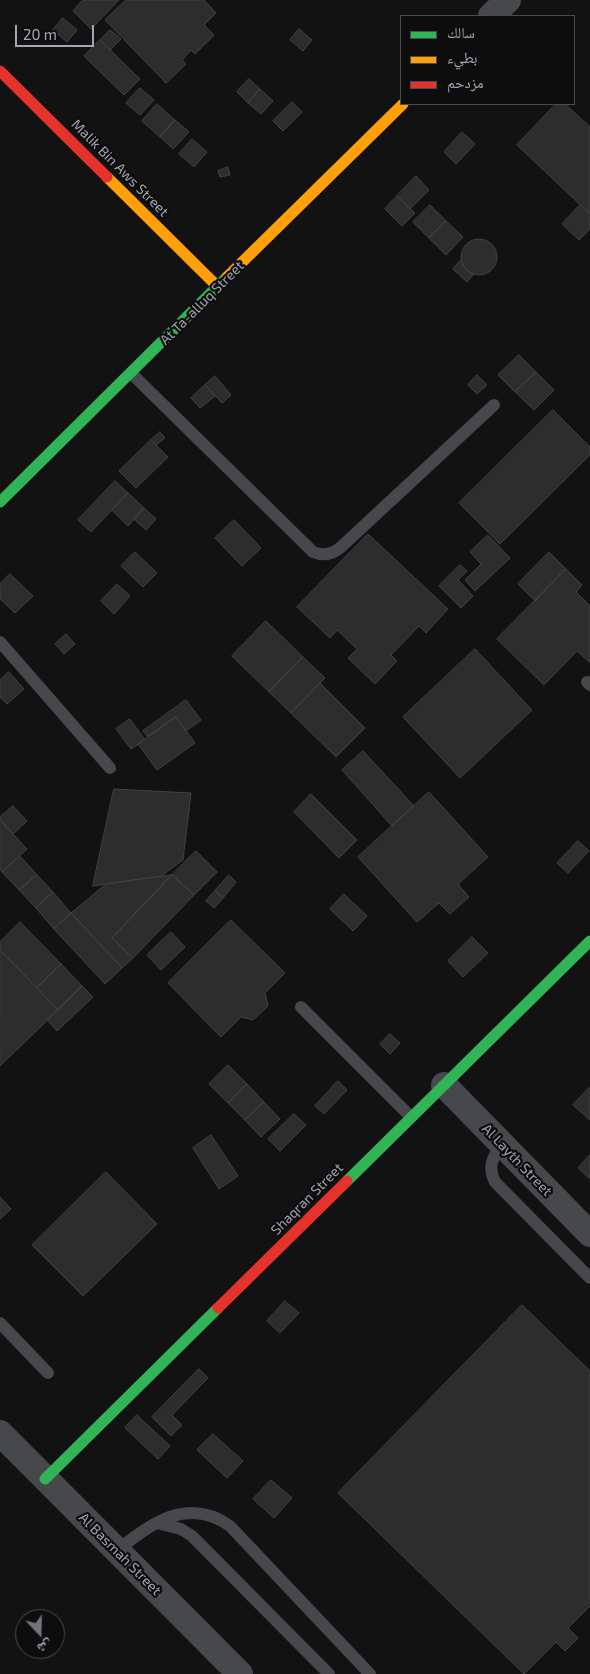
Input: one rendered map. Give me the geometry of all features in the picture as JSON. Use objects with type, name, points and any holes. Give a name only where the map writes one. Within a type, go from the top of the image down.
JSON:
[{"type":"street","points":[[492,15],[508,0]]},
{"type":"street","name":"Malik Bin Aws Street","points":[[0,71],[218,286]]},
{"type":"street","name":"At Ta-alluq Street","points":[[0,502],[402,105]]},
{"type":"street","name":"Shaqran Street","points":[[45,1479],[590,941]]},
{"type":"street","name":"Al Layth Street","points":[[444,1085],[590,1234]]},
{"type":"street","name":"Al Basmah Street","points":[[0,1433],[240,1674]]},
{"type":"lane","points":[[131,373],[312,552],[320,555],[335,552],[341,548],[494,405]]},
{"type":"lane","points":[[0,642],[110,768]]},
{"type":"lane","points":[[301,1007],[411,1117]]},
{"type":"lane","points":[[502,1144],[492,1158],[492,1175],[495,1182],[590,1278]]},
{"type":"lane","points":[[0,1324],[48,1373]]},
{"type":"lane","points":[[117,1551],[139,1532],[155,1523],[184,1513],[198,1513],[220,1519],[230,1526],[370,1674]]},
{"type":"lane","points":[[155,1523],[181,1529],[192,1536],[329,1674]]},
{"type":"building","points":[[83,0],[119,0],[91,29],[73,11]]},
{"type":"building","points":[[126,0],[204,0],[216,13],[204,25],[214,35],[195,54],[191,50],[182,60],[186,64],[166,83],[105,20]]},
{"type":"building","points":[[63,18],[77,30],[67,42],[53,30]]},
{"type":"building","points":[[299,29],[312,40],[303,51],[290,40]]},
{"type":"building","points":[[110,30],[121,39],[110,50],[100,40]]},
{"type":"building","points":[[100,40],[140,79],[124,95],[84,56]]},
{"type":"building","points":[[249,79],[260,89],[248,103],[237,92]]},
{"type":"building","points":[[140,88],[154,100],[140,115],[126,103]]},
{"type":"building","points":[[260,89],[273,101],[261,114],[248,103]]},
{"type":"building","points":[[292,102],[302,112],[283,131],[273,121]]},
{"type":"building","points":[[157,104],[175,120],[160,137],[142,121]]},
{"type":"building","points":[[555,105],[566,105],[590,127],[590,214],[517,145]]},
{"type":"building","points":[[175,120],[189,132],[173,149],[160,137]]},
{"type":"building","points":[[462,132],[475,144],[456,164],[444,152]]},
{"type":"building","points":[[192,139],[207,152],[194,167],[179,154]]},
{"type":"building","points":[[228,167],[230,175],[220,177],[218,171]]},
{"type":"building","points":[[416,176],[429,190],[410,209],[397,196]]},
{"type":"building","points":[[397,196],[415,213],[402,226],[385,209]]},
{"type":"building","points":[[430,205],[446,221],[429,238],[413,222]]},
{"type":"building","points":[[580,205],[590,214],[590,229],[579,240],[562,224]]},
{"type":"building","points":[[446,221],[463,237],[446,255],[429,238]]},
{"type":"building","points":[[479,239],[491,245],[497,257],[491,269],[479,275],[467,269],[461,257],[467,245]]},
{"type":"building","points":[[461,260],[464,267],[474,274],[467,282],[453,269]]},
{"type":"building","points":[[519,355],[536,372],[515,392],[498,375]]},
{"type":"building","points":[[536,372],[554,390],[534,410],[515,392]]},
{"type":"building","points":[[477,375],[487,385],[477,394],[468,385]]},
{"type":"building","points":[[215,376],[231,395],[222,403],[205,385]]},
{"type":"building","points":[[205,385],[215,396],[200,408],[191,398]]},
{"type":"building","points":[[553,410],[590,447],[590,455],[500,544],[459,503]]},
{"type":"building","points":[[160,432],[165,438],[156,445],[151,440]]},
{"type":"building","points":[[151,440],[168,457],[136,488],[119,471]]},
{"type":"building","points":[[115,481],[128,493],[91,532],[78,520]]},
{"type":"building","points":[[128,493],[144,508],[128,526],[112,510]]},
{"type":"building","points":[[144,508],[156,519],[146,530],[134,519]]},
{"type":"building","points":[[234,520],[261,548],[242,566],[215,538]]},
{"type":"building","points":[[368,534],[448,609],[426,633],[419,626],[391,655],[397,661],[375,684],[348,658],[357,649],[337,630],[330,638],[297,607]]},
{"type":"building","points":[[488,535],[510,558],[475,591],[465,580],[481,564],[470,552]]},
{"type":"building","points":[[135,552],[157,573],[143,587],[121,566]]},
{"type":"building","points":[[549,552],[566,569],[535,601],[518,584]]},
{"type":"building","points":[[460,565],[467,571],[458,580],[473,596],[461,608],[439,586]]},
{"type":"building","points":[[566,569],[582,585],[576,592],[590,606],[590,663],[577,651],[544,685],[497,639]]},
{"type":"building","points":[[10,574],[33,596],[15,613],[0,599],[0,584]]},
{"type":"building","points":[[117,584],[130,596],[114,614],[101,601]]},
{"type":"building","points":[[266,621],[303,657],[269,692],[232,656]]},
{"type":"building","points":[[66,634],[75,644],[64,654],[55,644]]},
{"type":"building","points":[[475,649],[532,710],[460,778],[403,717]]},
{"type":"building","points":[[303,657],[325,678],[291,713],[269,692]]},
{"type":"building","points":[[9,672],[24,689],[7,704],[0,697],[0,680]]},
{"type":"building","points":[[320,683],[365,728],[336,757],[291,713]]},
{"type":"building","points":[[186,700],[201,720],[186,731],[176,717],[148,737],[143,731]]},
{"type":"building","points":[[176,717],[195,743],[157,770],[138,744]]},
{"type":"building","points":[[130,719],[145,740],[131,749],[116,729]]},
{"type":"building","points":[[363,751],[414,806],[392,826],[342,770]]},
{"type":"building","points":[[114,789],[191,793],[183,860],[161,876],[93,886]]},
{"type":"building","points":[[429,792],[488,857],[458,884],[469,897],[450,914],[439,903],[417,922],[358,857]]},
{"type":"building","points":[[311,794],[357,840],[339,858],[294,812]]},
{"type":"building","points":[[13,806],[27,821],[13,834],[0,820],[0,817]]},
{"type":"building","points":[[0,820],[27,849],[2,872],[0,869]]},
{"type":"building","points":[[578,841],[589,851],[568,873],[557,863]]},
{"type":"building","points":[[196,851],[217,872],[194,895],[172,875]]},
{"type":"building","points":[[20,856],[37,875],[19,890],[2,872]]},
{"type":"building","points":[[37,875],[53,892],[36,908],[19,890]]},
{"type":"building","points":[[172,875],[112,938],[133,958],[122,968],[71,913],[106,884]]},
{"type":"building","points":[[172,875],[194,895],[133,958],[112,938]]},
{"type":"building","points":[[229,875],[236,882],[223,898],[215,891]]},
{"type":"building","points":[[215,891],[223,898],[214,908],[206,901]]},
{"type":"building","points":[[53,892],[71,913],[54,929],[36,908]]},
{"type":"building","points":[[344,894],[367,916],[353,931],[330,909]]},
{"type":"building","points":[[71,913],[122,968],[105,984],[54,929]]},
{"type":"building","points":[[231,920],[285,973],[265,993],[268,1006],[253,1020],[241,1017],[221,1037],[168,983]]},
{"type":"building","points":[[20,922],[61,964],[37,988],[0,950],[0,942]]},
{"type":"building","points":[[171,932],[185,947],[161,970],[147,955]]},
{"type":"building","points":[[472,937],[488,953],[463,977],[448,961]]},
{"type":"building","points":[[0,950],[58,1010],[0,1066]]},
{"type":"building","points":[[61,964],[82,986],[58,1010],[37,988]]},
{"type":"building","points":[[82,986],[93,997],[57,1031],[47,1020]]},
{"type":"building","points":[[390,1034],[400,1043],[390,1054],[380,1044]]},
{"type":"building","points":[[228,1065],[247,1084],[228,1103],[209,1084]]},
{"type":"building","points":[[338,1081],[347,1090],[324,1114],[315,1106]]},
{"type":"building","points":[[247,1084],[264,1102],[245,1120],[228,1103]]},
{"type":"building","points":[[590,1087],[590,1120],[573,1105]]},
{"type":"building","points":[[264,1102],[280,1119],[261,1137],[245,1120]]},
{"type":"building","points":[[294,1114],[306,1125],[280,1151],[268,1139]]},
{"type":"building","points":[[211,1135],[238,1176],[219,1189],[193,1148]]},
{"type":"building","points":[[590,1155],[590,1179],[578,1168]]},
{"type":"building","points":[[106,1172],[157,1224],[83,1296],[32,1245]]},
{"type":"building","points":[[0,1197],[11,1209],[0,1219]]},
{"type":"building","points":[[285,1301],[299,1313],[280,1333],[267,1321]]},
{"type":"building","points":[[522,1305],[590,1371],[590,1606],[568,1628],[578,1638],[565,1651],[556,1642],[524,1674],[338,1493]]},
{"type":"building","points":[[199,1369],[208,1378],[172,1415],[182,1425],[171,1436],[152,1417]]},
{"type":"building","points":[[137,1415],[170,1446],[158,1459],[125,1428]]},
{"type":"building","points":[[213,1434],[243,1461],[227,1478],[197,1450]]},
{"type":"building","points":[[271,1480],[292,1498],[274,1518],[253,1499]]},
{"type":"traffic: fast","points":[[0,502],[227,277]]},
{"type":"traffic: fast","points":[[347,1181],[590,941]]},
{"type":"traffic: fast","points":[[45,1479],[218,1308]]},
{"type":"traffic: slow","points":[[227,277],[402,105]]},
{"type":"traffic: slow","points":[[107,177],[218,287]]},
{"type":"traffic: jam","points":[[0,71],[107,177]]},
{"type":"traffic: jam","points":[[218,1308],[347,1181]]}]
